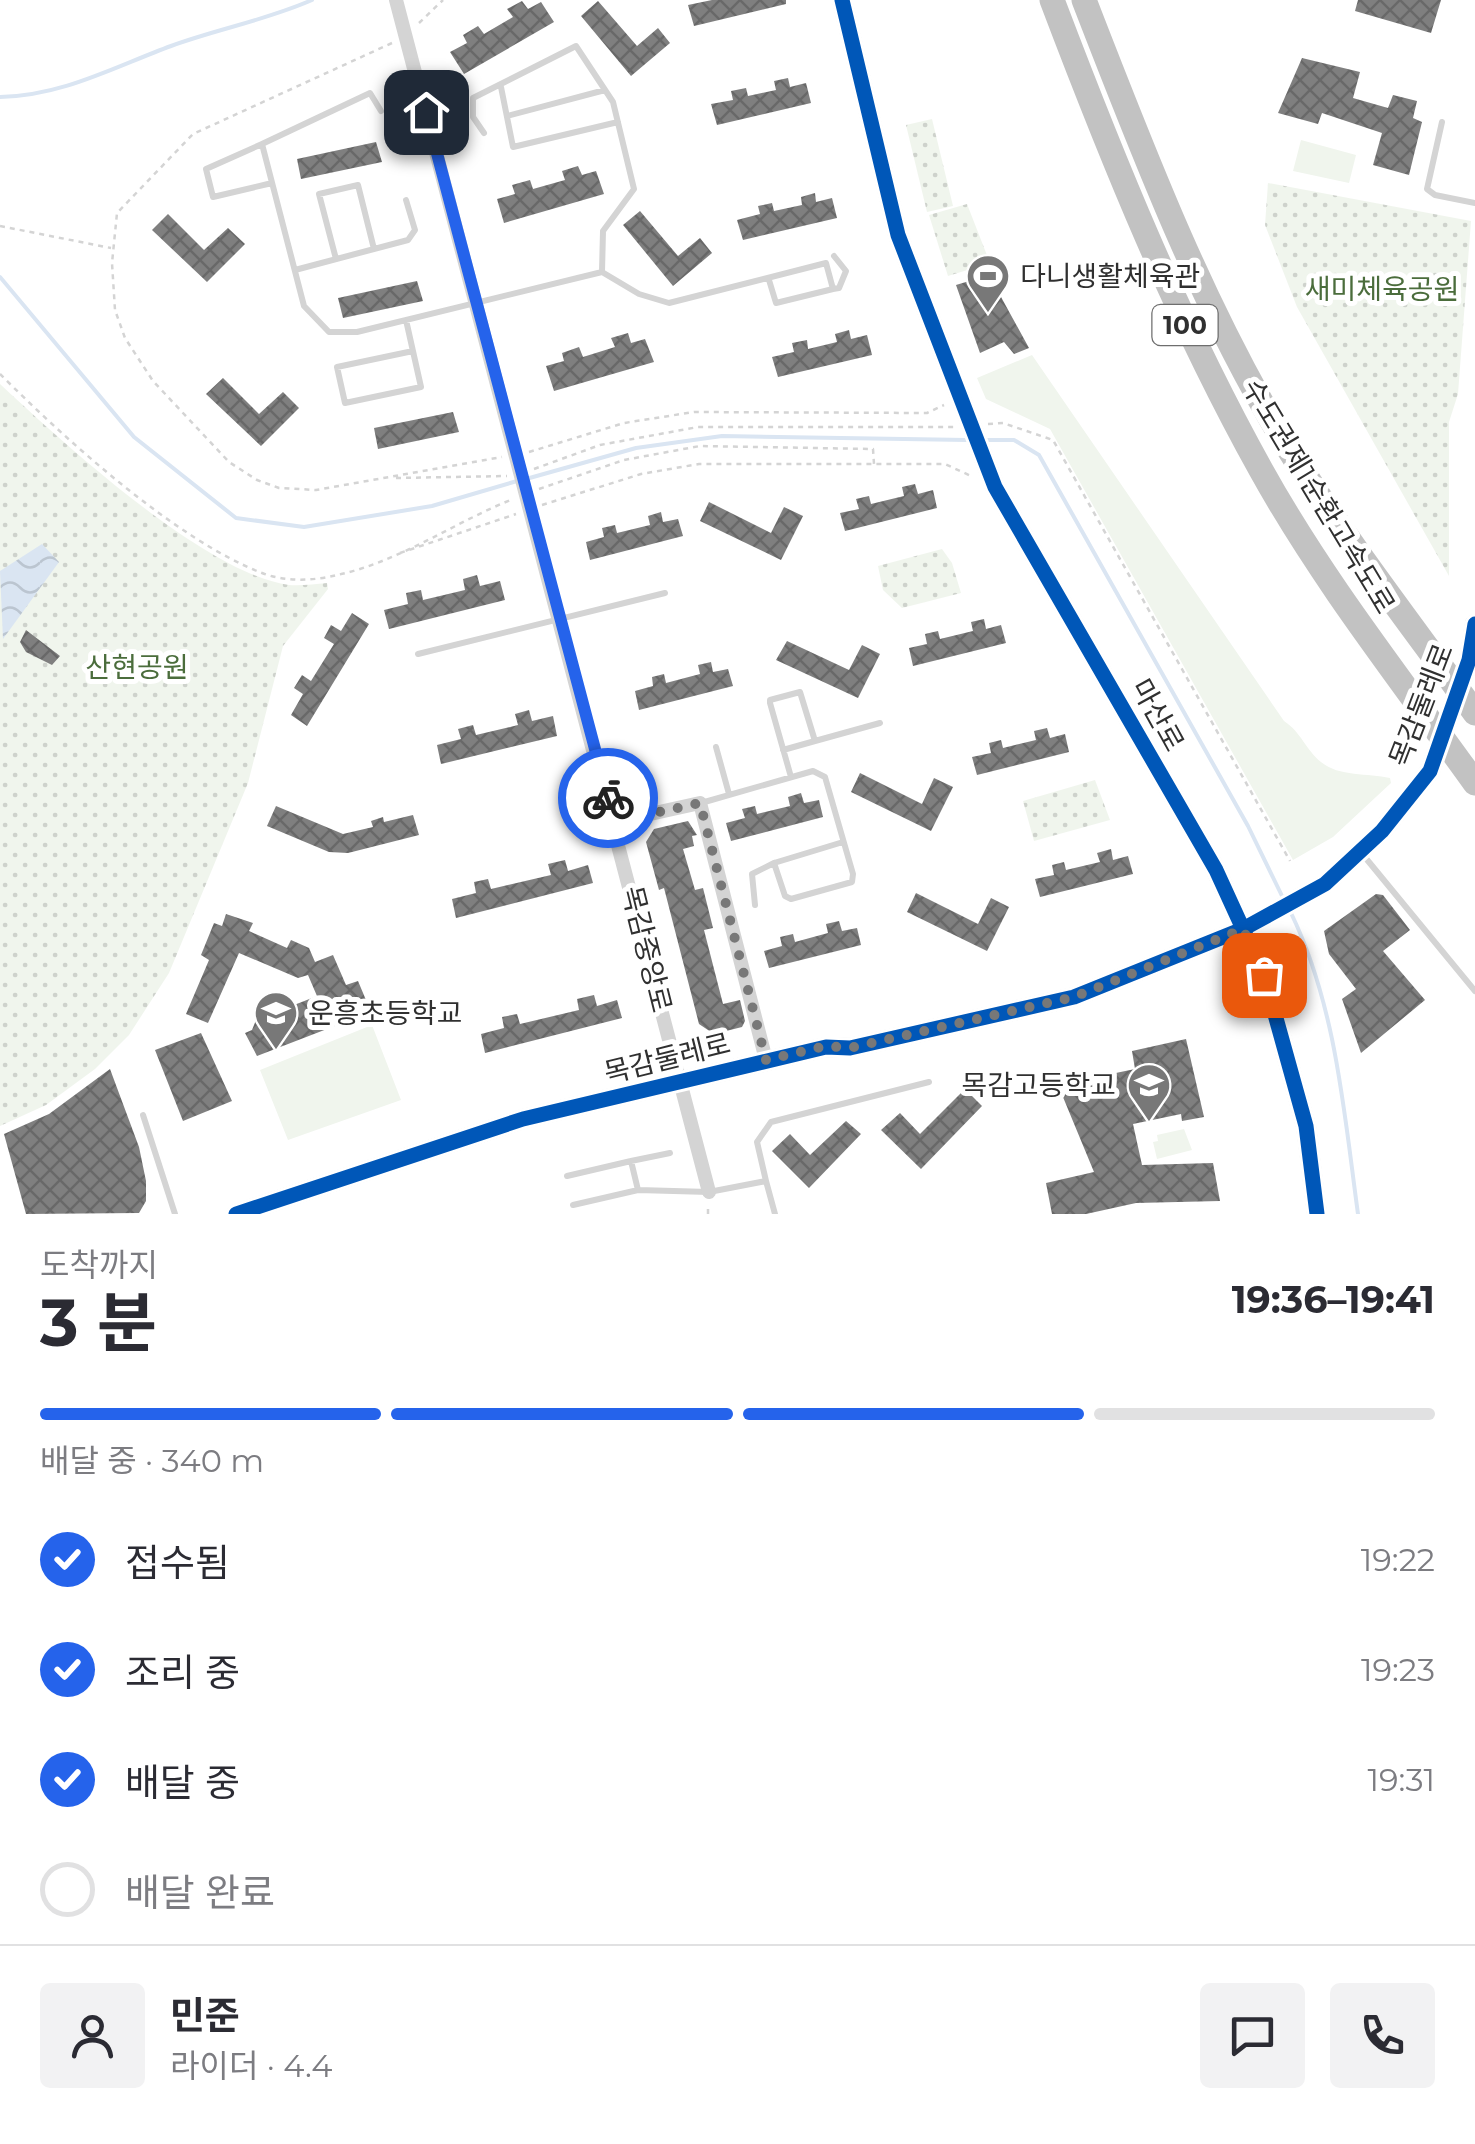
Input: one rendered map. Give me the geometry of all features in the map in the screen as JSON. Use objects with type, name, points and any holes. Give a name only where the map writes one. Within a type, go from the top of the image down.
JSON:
[{"type":"highway","name":"수도권제1순환고속도로","points":[[1052,0],[1112,158],[1192,341],[1263,474],[1363,628],[1475,783]]},
{"type":"highway","name":"수도권제1순환고속도로","points":[[1084,0],[1136,134],[1219,315],[1289,450],[1475,713]]},
{"type":"street","points":[[396,0],[477,303]]},
{"type":"street","name":"마산로","points":[[842,0],[898,236],[995,487],[1188,818],[1264,975],[1306,1126],[1317,1214]]},
{"type":"street","name":"목감중앙로","points":[[477,303],[516,447],[528,512],[561,619],[709,1192]]},
{"type":"street","name":"목감둘레로","points":[[236,1214],[523,1119],[826,1046],[850,1048],[1074,997],[1243,929],[1326,884],[1382,831],[1430,771],[1469,660],[1475,624]]},
{"type":"street","points":[[614,822],[700,803],[766,1060]]},
{"type":"lane","points":[[484,133],[472,117],[472,98],[501,87],[576,46],[605,90],[618,122],[634,189],[603,231],[602,272]]},
{"type":"lane","points":[[501,87],[513,148],[618,122]]},
{"type":"lane","points":[[507,116],[605,90]]},
{"type":"lane","points":[[272,182],[213,197],[206,169],[370,93],[381,111]]},
{"type":"lane","points":[[1442,122],[1426,189],[1435,195],[1475,203]]},
{"type":"lane","points":[[262,144],[304,306],[329,332],[358,332],[602,272],[639,294],[669,303],[826,264],[833,289]]},
{"type":"lane","points":[[336,259],[320,194],[358,185],[374,249]]},
{"type":"lane","points":[[295,270],[408,240],[415,230],[406,200]]},
{"type":"lane","points":[[768,280],[776,303],[839,288],[846,271],[834,256]]},
{"type":"lane","points":[[406,320],[413,351],[421,387],[345,403],[337,367],[413,351]]},
{"type":"lane","points":[[418,654],[665,593]]},
{"type":"lane","points":[[790,777],[770,700],[802,694],[815,740]]},
{"type":"lane","points":[[783,750],[880,723]]},
{"type":"lane","points":[[716,748],[729,794]]},
{"type":"lane","points":[[700,803],[813,771],[825,777],[852,882],[791,899],[784,896],[774,862]]},
{"type":"lane","points":[[755,905],[752,874],[774,862],[843,842]]},
{"type":"lane","points":[[1360,851],[1475,991]]},
{"type":"lane","points":[[775,1214],[757,1142],[771,1122],[929,1082]]},
{"type":"lane","points":[[143,1115],[175,1214]]},
{"type":"lane","points":[[568,1176],[670,1152]]},
{"type":"lane","points":[[631,1161],[638,1190]]},
{"type":"lane","points":[[573,1205],[638,1190],[709,1192],[766,1181]]},
{"type":"path","points":[[406,36],[443,0]]},
{"type":"path","points":[[0,226],[114,249]]},
{"type":"path","points":[[0,374],[46,420],[122,484],[260,572],[294,580],[338,575],[521,496]]},
{"type":"path","points":[[874,412],[874,427]]},
{"type":"path","points":[[642,419],[646,435]]},
{"type":"path","points":[[987,424],[1003,423],[1053,440],[1290,861]]},
{"type":"path","points":[[530,470],[600,445],[646,435],[755,425],[971,426]]},
{"type":"path","points":[[538,490],[624,460],[700,446],[874,449],[874,464]]},
{"type":"path","points":[[361,566],[641,474],[699,464],[945,464],[995,487]]},
{"type":"path","points":[[395,477],[494,479],[512,474]]},
{"type":"green space","points":[[932,119],[953,206],[927,212],[906,125]]},
{"type":"green space","points":[[1301,140],[1356,155],[1349,183],[1293,171]]},
{"type":"green space","name":"새미체육공원","points":[[1268,183],[1471,221],[1458,394],[1449,422],[1449,576],[1297,307],[1265,225]]},
{"type":"green space","points":[[967,204],[990,263],[948,276],[929,215]]},
{"type":"green space","points":[[1032,355],[1284,721],[1328,767],[1390,778],[1391,783],[1333,837],[1293,860],[1050,429],[986,399],[977,378]]},
{"type":"green space","name":"산현공원","points":[[0,384],[97,470],[177,532],[255,576],[289,585],[327,583],[328,589],[283,646],[248,783],[169,973],[129,1035],[95,1069],[46,1105],[0,1126]]},
{"type":"green space","points":[[942,549],[952,563],[961,593],[902,608],[883,590],[878,566]]},
{"type":"green space","points":[[1095,780],[1110,820],[1034,841],[1023,801]]},
{"type":"green space","points":[[372,1025],[401,1100],[288,1140],[260,1070]]},
{"type":"green space","points":[[1184,1129],[1192,1150],[1157,1159],[1153,1142],[1158,1141],[1157,1135]]},
{"type":"water","points":[[42,544],[59,562],[3,639],[0,571]]},
{"type":"building","points":[[712,0],[786,0],[786,4],[694,26],[688,5]]},
{"type":"building","points":[[1358,0],[1441,0],[1431,33],[1355,11]]},
{"type":"building","points":[[522,1],[528,9],[541,2],[554,22],[464,74],[450,52],[467,43],[463,35],[478,26],[484,34],[513,17],[507,9]]},
{"type":"building","points":[[598,1],[637,46],[658,28],[670,43],[631,76],[581,16]]},
{"type":"building","points":[[1302,58],[1360,72],[1353,98],[1388,108],[1393,95],[1417,101],[1413,118],[1422,122],[1409,175],[1373,165],[1382,133],[1322,113],[1318,124],[1278,113]]},
{"type":"building","points":[[788,78],[790,87],[806,83],[811,103],[717,125],[711,104],[733,100],[731,91],[746,88],[748,96],[776,90],[774,81]]},
{"type":"building","points":[[376,142],[382,162],[301,179],[297,159]]},
{"type":"building","points":[[578,166],[582,175],[596,171],[604,194],[504,223],[497,199],[515,194],[512,185],[530,180],[533,189],[565,180],[562,171]]},
{"type":"building","points":[[815,193],[816,202],[832,198],[837,218],[743,240],[737,220],[760,214],[758,206],[772,203],[774,211],[802,205],[801,197]]},
{"type":"building","points":[[640,211],[678,256],[700,238],[712,253],[673,286],[623,225]]},
{"type":"building","points":[[168,214],[204,250],[228,228],[245,244],[207,282],[152,230]]},
{"type":"building","name":"다니생활체육관","points":[[989,275],[1029,348],[1014,354],[1004,342],[980,353],[956,285]]},
{"type":"building","points":[[417,281],[423,301],[343,318],[338,298]]},
{"type":"building","points":[[849,330],[851,339],[867,335],[872,355],[778,377],[772,357],[794,352],[792,343],[807,340],[808,349],[837,342],[835,334]]},
{"type":"building","points":[[628,333],[631,343],[645,339],[654,362],[554,391],[546,366],[564,361],[562,353],[579,347],[583,357],[615,347],[611,338]]},
{"type":"building","points":[[223,378],[259,414],[283,392],[299,408],[261,446],[206,394]]},
{"type":"building","points":[[453,412],[459,432],[378,449],[374,428]]},
{"type":"building","points":[[915,484],[918,494],[933,490],[937,508],[845,531],[840,513],[859,509],[856,499],[869,496],[871,504],[904,496],[902,487]]},
{"type":"building","points":[[709,502],[771,533],[784,507],[803,516],[781,560],[700,521]]},
{"type":"building","points":[[661,512],[663,522],[678,519],[683,536],[590,560],[586,542],[604,537],[602,528],[615,525],[617,533],[650,525],[648,516]]},
{"type":"building","points":[[477,575],[480,586],[500,581],[505,600],[389,629],[384,610],[408,604],[406,593],[421,590],[423,600],[465,590],[463,579]]},
{"type":"building","points":[[352,613],[369,624],[307,726],[291,715],[303,694],[294,688],[302,675],[311,681],[334,644],[324,638],[331,625],[341,631]]},
{"type":"building","points":[[984,619],[986,629],[1001,625],[1006,643],[913,666],[909,648],[927,644],[925,634],[938,631],[940,639],[973,631],[971,622]]},
{"type":"building","points":[[26,630],[60,656],[52,665],[26,652],[20,642]]},
{"type":"building","points":[[787,641],[849,670],[862,645],[880,654],[858,698],[776,660]]},
{"type":"building","points":[[711,662],[713,672],[728,669],[733,686],[639,710],[635,691],[653,686],[652,677],[664,674],[666,683],[700,674],[698,665]]},
{"type":"building","points":[[529,710],[532,721],[553,716],[557,736],[441,764],[437,745],[461,739],[458,729],[473,725],[476,735],[518,725],[515,714]]},
{"type":"building","points":[[1047,728],[1050,738],[1065,734],[1069,752],[977,775],[972,757],[991,753],[989,743],[1001,740],[1003,748],[1036,740],[1034,731]]},
{"type":"building","points":[[860,773],[922,804],[934,778],[953,787],[931,831],[851,792]]},
{"type":"building","points":[[801,793],[804,803],[819,800],[823,817],[731,841],[726,823],[745,818],[742,809],[755,806],[757,814],[790,806],[788,797]]},
{"type":"building","points":[[276,806],[343,834],[373,827],[371,821],[383,817],[384,822],[413,815],[419,835],[348,853],[329,852],[267,826]]},
{"type":"building","points":[[688,821],[697,835],[692,836],[694,846],[683,849],[695,890],[703,888],[713,928],[704,930],[723,1004],[740,1000],[745,1021],[742,1027],[714,1034],[699,1024],[664,888],[659,890],[646,842],[654,829]]},
{"type":"building","points":[[1111,849],[1113,860],[1128,856],[1133,874],[1040,897],[1035,879],[1054,875],[1052,865],[1064,862],[1066,870],[1100,862],[1097,853]]},
{"type":"building","points":[[565,860],[568,871],[588,865],[593,883],[456,918],[452,899],[476,893],[474,882],[488,879],[491,889],[551,875],[548,864]]},
{"type":"building","points":[[916,893],[978,924],[991,898],[1009,907],[987,951],[907,912]]},
{"type":"building","points":[[1376,894],[1383,895],[1410,930],[1383,951],[1425,1000],[1361,1053],[1342,999],[1356,989],[1329,954],[1324,931]]},
{"type":"building","points":[[226,914],[253,923],[249,931],[287,948],[291,940],[309,948],[315,962],[333,955],[346,985],[358,981],[371,1012],[257,1056],[245,1033],[252,1030],[256,1020],[317,996],[308,975],[298,978],[239,953],[208,1023],[186,1014],[209,960],[201,955],[214,923],[222,926]]},
{"type":"building","points":[[839,921],[842,931],[857,928],[861,945],[769,968],[764,951],[782,946],[780,937],[793,934],[795,942],[828,933],[826,924]]},
{"type":"building","points":[[594,995],[597,1006],[617,1000],[622,1018],[485,1053],[481,1034],[504,1028],[502,1017],[517,1014],[520,1024],[579,1010],[577,999]]},
{"type":"building","points":[[201,1033],[232,1101],[183,1121],[155,1050]]},
{"type":"building","points":[[1186,1039],[1204,1117],[1182,1121],[1181,1114],[1133,1124],[1142,1165],[1213,1163],[1220,1201],[1136,1203],[1086,1214],[1052,1214],[1046,1183],[1094,1172],[1058,1085],[1135,1069],[1132,1051]]},
{"type":"building","points":[[110,1069],[139,1147],[146,1201],[139,1213],[26,1214],[4,1134],[49,1114]]},
{"type":"building","points":[[965,1089],[982,1106],[921,1169],[881,1130],[900,1113],[920,1134]]},
{"type":"building","points":[[846,1121],[861,1134],[809,1188],[772,1151],[790,1134],[810,1155]]},
{"type":"waterway","points":[[0,97],[66,86],[171,46],[312,0]]},
{"type":"waterway","points":[[0,277],[134,437],[236,518],[304,527],[432,506],[517,481]]},
{"type":"waterway","points":[[526,479],[636,448],[722,436],[967,440]]},
{"type":"waterway","points":[[986,440],[1014,440],[1039,455],[1248,826],[1284,900]]},
{"type":"waterway","points":[[1291,913],[1328,1022],[1343,1098],[1358,1214]]},
{"type":"cycle path","points":[[842,0],[898,235],[995,487],[1216,870],[1264,975],[1306,1126],[1317,1214]]},
{"type":"cycle path","points":[[236,1214],[523,1119],[826,1047],[850,1048],[1074,997],[1243,929],[1325,884],[1382,831],[1430,771],[1469,660],[1475,624]]},
{"type":"way so far","points":[[608,798],[614,822],[700,803],[766,1060],[826,1046],[850,1048],[1074,997],[1243,929],[1264,975]]},
{"type":"place","name":"다니생활체육관","points":[[988,314]]},
{"type":"place","name":"운흥초등학교","points":[[276,1051]]},
{"type":"place","name":"목감고등학교","points":[[1149,1123]]},
{"type":"route","points":[[426,112],[608,798]]}]
